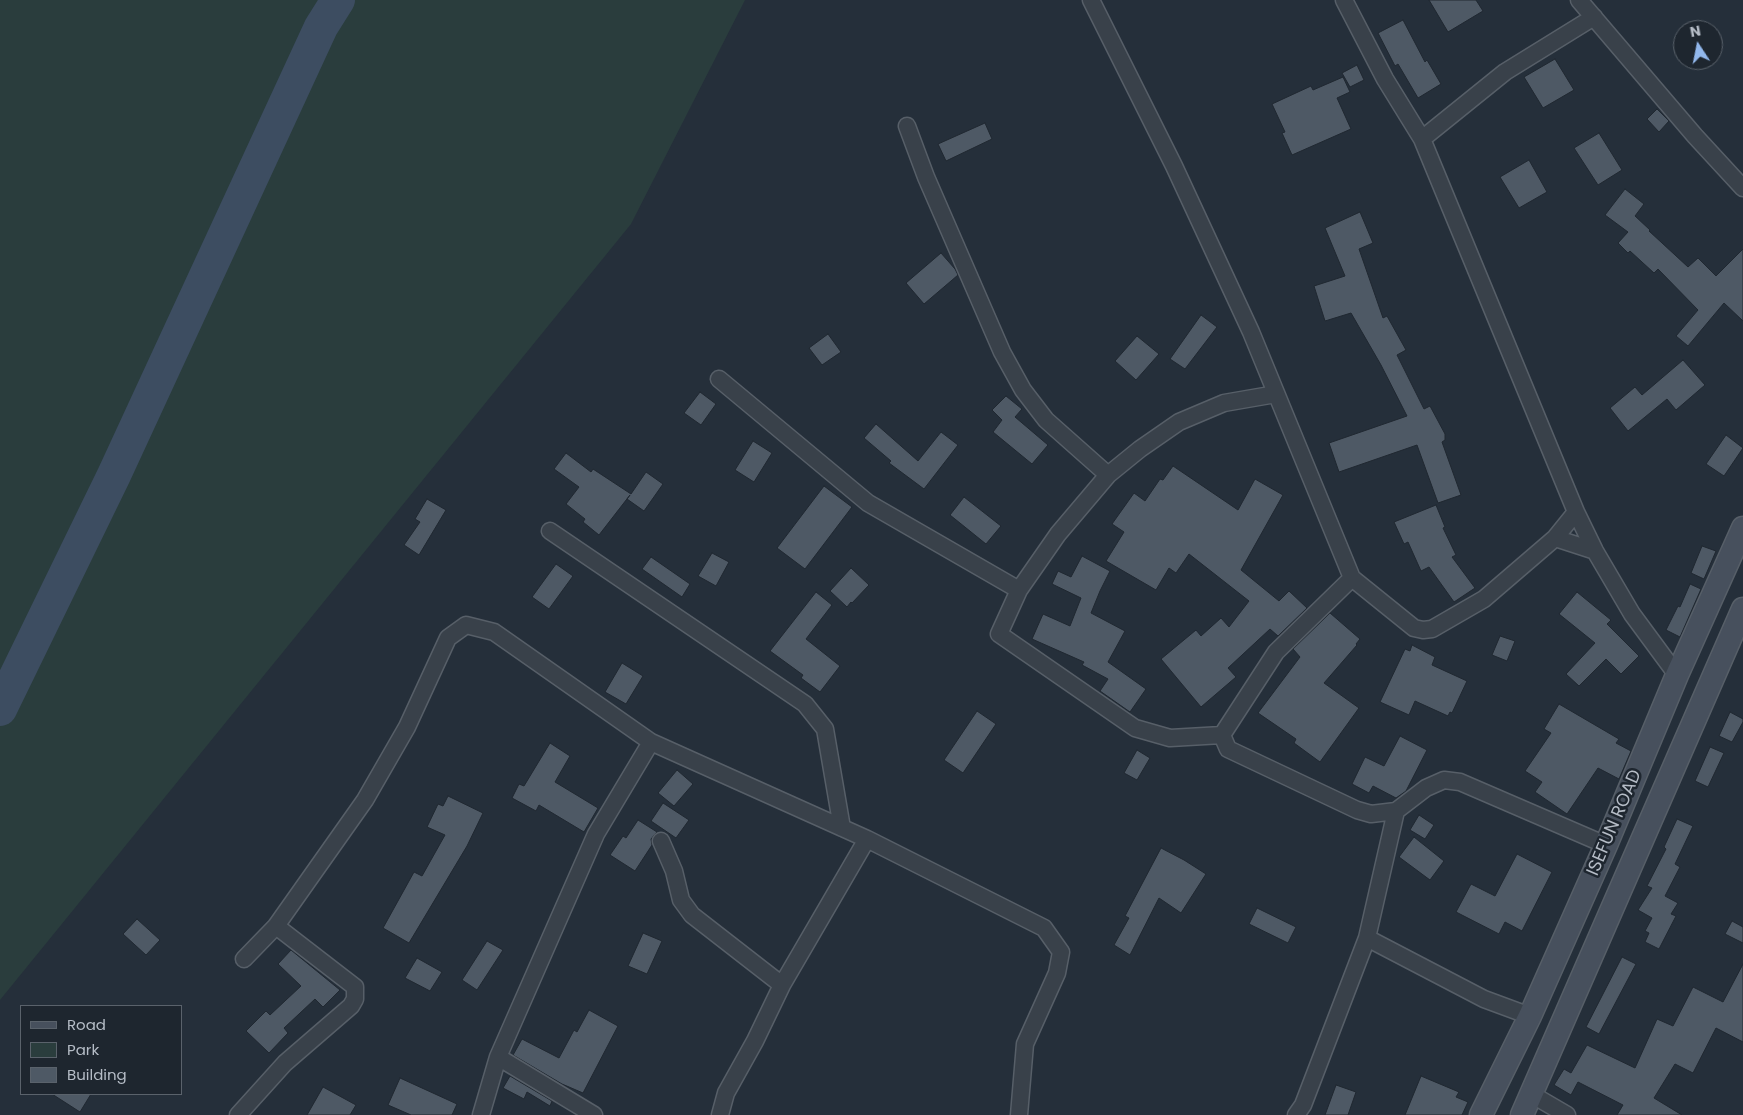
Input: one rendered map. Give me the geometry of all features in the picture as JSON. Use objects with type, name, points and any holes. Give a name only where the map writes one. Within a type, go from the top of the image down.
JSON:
[{"type":"street","points":[[1091,0],[1178,175],[1251,332],[1352,578],[1414,628],[1432,629],[1484,599],[1555,538],[1576,512]]},
{"type":"street","points":[[1344,0],[1385,79],[1422,139],[1576,512],[1595,551],[1632,614],[1678,675]]},
{"type":"street","points":[[1579,0],[1695,136],[1743,188]]},
{"type":"street","points":[[1422,139],[1506,72],[1594,17]]},
{"type":"street","points":[[907,126],[926,177],[998,343],[1023,390],[1046,420],[1108,475]]},
{"type":"street","points":[[719,379],[868,503],[1019,590]]},
{"type":"street","points":[[1222,735],[1170,738],[1135,728],[999,634],[1019,590],[1058,534],[1108,475],[1180,422],[1224,403],[1276,394]]},
{"type":"street","name":"ISEFUN ROAD","points":[[1482,1115],[1530,1016],[1606,846],[1678,675],[1743,528]]},
{"type":"street","points":[[550,531],[805,704],[825,729],[842,828]]},
{"type":"street","points":[[1555,538],[1595,551]]},
{"type":"street","points":[[1222,735],[1276,652],[1352,578]]},
{"type":"street","name":"ISEFUN ROAD","points":[[1522,1115],[1743,609]]},
{"type":"street","points":[[244,959],[276,926],[365,800],[407,727],[448,638],[466,625],[494,632],[651,742],[867,839],[1044,928],[1061,952],[1057,973],[1024,1044],[1019,1115]]},
{"type":"street","points":[[1222,735],[1228,749],[1357,810],[1371,814],[1396,811],[1426,788],[1444,780],[1460,782],[1606,846]]},
{"type":"street","points":[[481,1115],[498,1058],[596,834],[651,742]]},
{"type":"street","points":[[1296,1115],[1303,1105],[1367,938],[1396,811]]},
{"type":"street","points":[[720,1115],[726,1093],[755,1041],[782,985],[867,839]]},
{"type":"street","points":[[661,842],[674,871],[681,900],[692,915],[782,985]]},
{"type":"street","points":[[238,1115],[285,1063],[351,1006],[355,999],[355,987],[276,926]]},
{"type":"street","points":[[1367,938],[1484,999],[1530,1016]]},
{"type":"street","points":[[498,1058],[594,1115]]},
{"type":"street","points":[[1531,1094],[1568,1115]]},
{"type":"green space","points":[[0,0],[745,0],[631,224],[0,1000]]},
{"type":"building","points":[[1429,0],[1476,0],[1483,11],[1448,32]]},
{"type":"building","points":[[1403,20],[1425,62],[1427,60],[1441,84],[1418,98],[1398,64],[1395,66],[1378,33]]},
{"type":"building","points":[[1555,59],[1574,90],[1543,108],[1524,77]]},
{"type":"building","points":[[1357,65],[1364,80],[1350,87],[1342,73]]},
{"type":"building","points":[[1343,77],[1350,92],[1337,98],[1351,129],[1292,155],[1282,133],[1285,132],[1272,104],[1311,86],[1313,90]]},
{"type":"building","points":[[1657,109],[1669,121],[1659,132],[1647,119]]},
{"type":"building","points":[[985,123],[992,139],[946,161],[938,144]]},
{"type":"building","points":[[1599,133],[1622,170],[1598,185],[1574,148]]},
{"type":"building","points":[[1529,160],[1547,192],[1519,208],[1500,177]]},
{"type":"building","points":[[1625,189],[1644,204],[1635,216],[1688,267],[1698,258],[1716,276],[1743,249],[1743,321],[1724,303],[1688,346],[1676,336],[1698,310],[1658,269],[1654,273],[1630,251],[1628,253],[1618,243],[1628,232],[1605,215]]},
{"type":"building","points":[[1360,212],[1373,243],[1359,249],[1383,318],[1387,316],[1406,350],[1397,355],[1424,409],[1430,406],[1445,434],[1445,440],[1442,442],[1461,495],[1438,503],[1417,445],[1339,472],[1329,443],[1407,416],[1381,365],[1351,313],[1325,321],[1314,286],[1345,276],[1325,228]]},
{"type":"building","points":[[941,253],[958,275],[924,304],[906,283]]},
{"type":"building","points":[[1201,315],[1217,327],[1185,369],[1170,359]]},
{"type":"building","points":[[828,334],[841,352],[822,365],[809,348]]},
{"type":"building","points":[[1137,336],[1159,354],[1136,380],[1115,361]]},
{"type":"building","points":[[1683,360],[1705,385],[1676,410],[1667,399],[1628,431],[1610,408],[1635,387],[1642,395]]},
{"type":"building","points":[[700,392],[716,404],[701,425],[684,413]]},
{"type":"building","points":[[1006,396],[1022,409],[1015,417],[1048,445],[1032,464],[993,432],[1002,420],[992,410]]},
{"type":"building","points":[[876,424],[918,461],[941,432],[958,445],[924,489],[889,463],[891,461],[864,438]]},
{"type":"building","points":[[1726,435],[1743,448],[1724,476],[1706,464]]},
{"type":"building","points":[[753,441],[772,453],[754,482],[735,470]]},
{"type":"building","points":[[566,453],[591,472],[593,469],[631,494],[646,472],[663,484],[644,511],[627,499],[630,495],[599,535],[583,522],[585,519],[566,504],[579,487],[554,469]]},
{"type":"building","points":[[1173,466],[1238,510],[1255,479],[1283,495],[1241,570],[1279,601],[1289,591],[1307,608],[1278,636],[1270,629],[1228,668],[1236,677],[1201,707],[1161,659],[1196,630],[1201,636],[1221,618],[1229,627],[1249,601],[1189,554],[1176,573],[1169,568],[1156,590],[1106,561],[1124,532],[1112,524],[1134,493],[1145,501],[1160,479],[1163,480]]},
{"type":"building","points":[[824,486],[852,507],[805,569],[777,548]]},
{"type":"building","points":[[964,497],[1001,526],[986,544],[950,515]]},
{"type":"building","points":[[427,499],[446,510],[419,555],[404,545],[420,522],[415,519]]},
{"type":"building","points":[[1436,505],[1445,527],[1443,528],[1456,555],[1452,557],[1475,588],[1454,602],[1429,567],[1421,571],[1408,542],[1404,544],[1394,522]]},
{"type":"building","points":[[1702,546],[1716,551],[1704,579],[1691,573]]},
{"type":"building","points":[[712,553],[729,562],[716,586],[698,576]]},
{"type":"building","points":[[1082,556],[1110,571],[1091,613],[1125,631],[1108,662],[1146,689],[1130,712],[1100,691],[1108,679],[1082,665],[1084,662],[1032,639],[1043,614],[1070,626],[1081,598],[1052,584],[1058,571],[1071,577]]},
{"type":"building","points":[[651,557],[690,584],[682,597],[642,569]]},
{"type":"building","points":[[556,564],[573,576],[549,609],[532,597]]},
{"type":"building","points":[[851,568],[869,585],[847,607],[830,591]]},
{"type":"building","points":[[1690,584],[1701,589],[1680,637],[1666,630],[1678,606],[1680,607]]},
{"type":"building","points":[[816,592],[832,605],[806,639],[840,666],[820,692],[801,678],[803,675],[770,651]]},
{"type":"building","points":[[1577,592],[1611,620],[1607,624],[1639,656],[1621,674],[1606,659],[1579,686],[1566,674],[1595,643],[1559,614]]},
{"type":"building","points":[[1330,613],[1360,639],[1324,683],[1359,708],[1320,762],[1294,743],[1296,739],[1258,713],[1300,657],[1293,649]]},
{"type":"building","points":[[1500,636],[1515,641],[1507,661],[1492,655]]},
{"type":"building","points":[[1412,645],[1435,657],[1432,665],[1467,681],[1452,713],[1450,712],[1448,716],[1415,701],[1409,715],[1380,702],[1405,649],[1410,651]]},
{"type":"building","points":[[622,663],[643,676],[626,704],[605,692]]},
{"type":"building","points":[[1559,704],[1619,739],[1616,743],[1631,751],[1619,779],[1598,768],[1567,814],[1535,792],[1542,782],[1525,771],[1551,733],[1544,729]]},
{"type":"building","points":[[977,711],[996,724],[963,773],[944,760]]},
{"type":"building","points":[[1730,712],[1743,719],[1732,742],[1719,736]]},
{"type":"building","points":[[1400,736],[1427,750],[1406,791],[1396,798],[1373,786],[1369,793],[1352,784],[1365,757],[1384,766]]},
{"type":"building","points":[[550,743],[570,756],[555,782],[598,808],[584,832],[539,805],[536,811],[512,798],[519,784],[524,786]]},
{"type":"building","points":[[1710,747],[1724,753],[1708,787],[1695,781]]},
{"type":"building","points":[[1137,750],[1150,758],[1137,780],[1124,773]]},
{"type":"building","points":[[677,770],[693,784],[674,806],[658,793]]},
{"type":"building","points":[[448,796],[483,813],[467,846],[409,943],[383,928],[414,872],[422,876],[445,835],[427,827],[438,804],[443,806]]},
{"type":"building","points":[[663,803],[689,820],[676,838],[651,821]]},
{"type":"building","points":[[1419,815],[1434,825],[1425,839],[1410,830]]},
{"type":"building","points":[[1677,819],[1693,826],[1675,864],[1680,867],[1665,896],[1678,903],[1671,914],[1676,916],[1659,949],[1645,942],[1649,933],[1645,931],[1652,918],[1638,910],[1652,888],[1647,886],[1666,849],[1664,847]]},
{"type":"building","points":[[638,820],[657,832],[651,839],[652,845],[635,871],[610,855],[623,836],[626,838]]},
{"type":"building","points":[[1414,837],[1444,861],[1430,880],[1399,857]]},
{"type":"building","points":[[1161,848],[1206,874],[1181,913],[1159,898],[1130,955],[1114,945],[1129,918],[1125,916]]},
{"type":"building","points":[[1517,854],[1552,872],[1522,931],[1505,922],[1499,934],[1456,912],[1471,884],[1495,896]]},
{"type":"building","points":[[1257,908],[1296,927],[1288,943],[1249,924]]},
{"type":"building","points":[[137,919],[160,940],[146,955],[123,934]]},
{"type":"building","points":[[1732,921],[1743,927],[1743,943],[1725,934]]},
{"type":"building","points":[[643,933],[662,941],[647,974],[628,966]]},
{"type":"building","points":[[487,941],[503,950],[477,990],[462,980]]},
{"type":"building","points":[[291,950],[340,990],[323,1007],[315,999],[284,1028],[288,1033],[269,1053],[246,1031],[266,1011],[270,1015],[301,986],[278,964]]},
{"type":"building","points":[[1622,957],[1636,964],[1599,1034],[1586,1027]]},
{"type":"building","points":[[417,958],[442,972],[430,991],[405,978]]},
{"type":"building","points":[[1743,964],[1743,1042],[1716,1028],[1693,1073],[1675,1064],[1654,1098],[1682,1115],[1617,1115],[1623,1105],[1578,1082],[1571,1095],[1554,1085],[1564,1069],[1571,1073],[1587,1045],[1635,1068],[1657,1019],[1673,1026],[1693,987],[1723,1002]]},
{"type":"building","points":[[589,1010],[618,1026],[583,1093],[562,1084],[513,1055],[522,1039],[559,1058],[574,1030],[577,1032]]},
{"type":"building","points":[[510,1076],[552,1101],[550,1106],[527,1092],[524,1099],[503,1088]]},
{"type":"building","points":[[1421,1076],[1459,1092],[1456,1097],[1468,1102],[1462,1115],[1405,1115]]},
{"type":"building","points":[[400,1078],[457,1104],[452,1115],[411,1115],[388,1105]]},
{"type":"building","points":[[1336,1085],[1356,1092],[1348,1115],[1325,1115]]},
{"type":"building","points":[[323,1087],[356,1105],[350,1115],[307,1115]]},
{"type":"building","points":[[54,1095],[90,1095],[80,1112]]},
{"type":"waterway","points":[[0,709],[114,475],[321,27],[338,0]]}]
